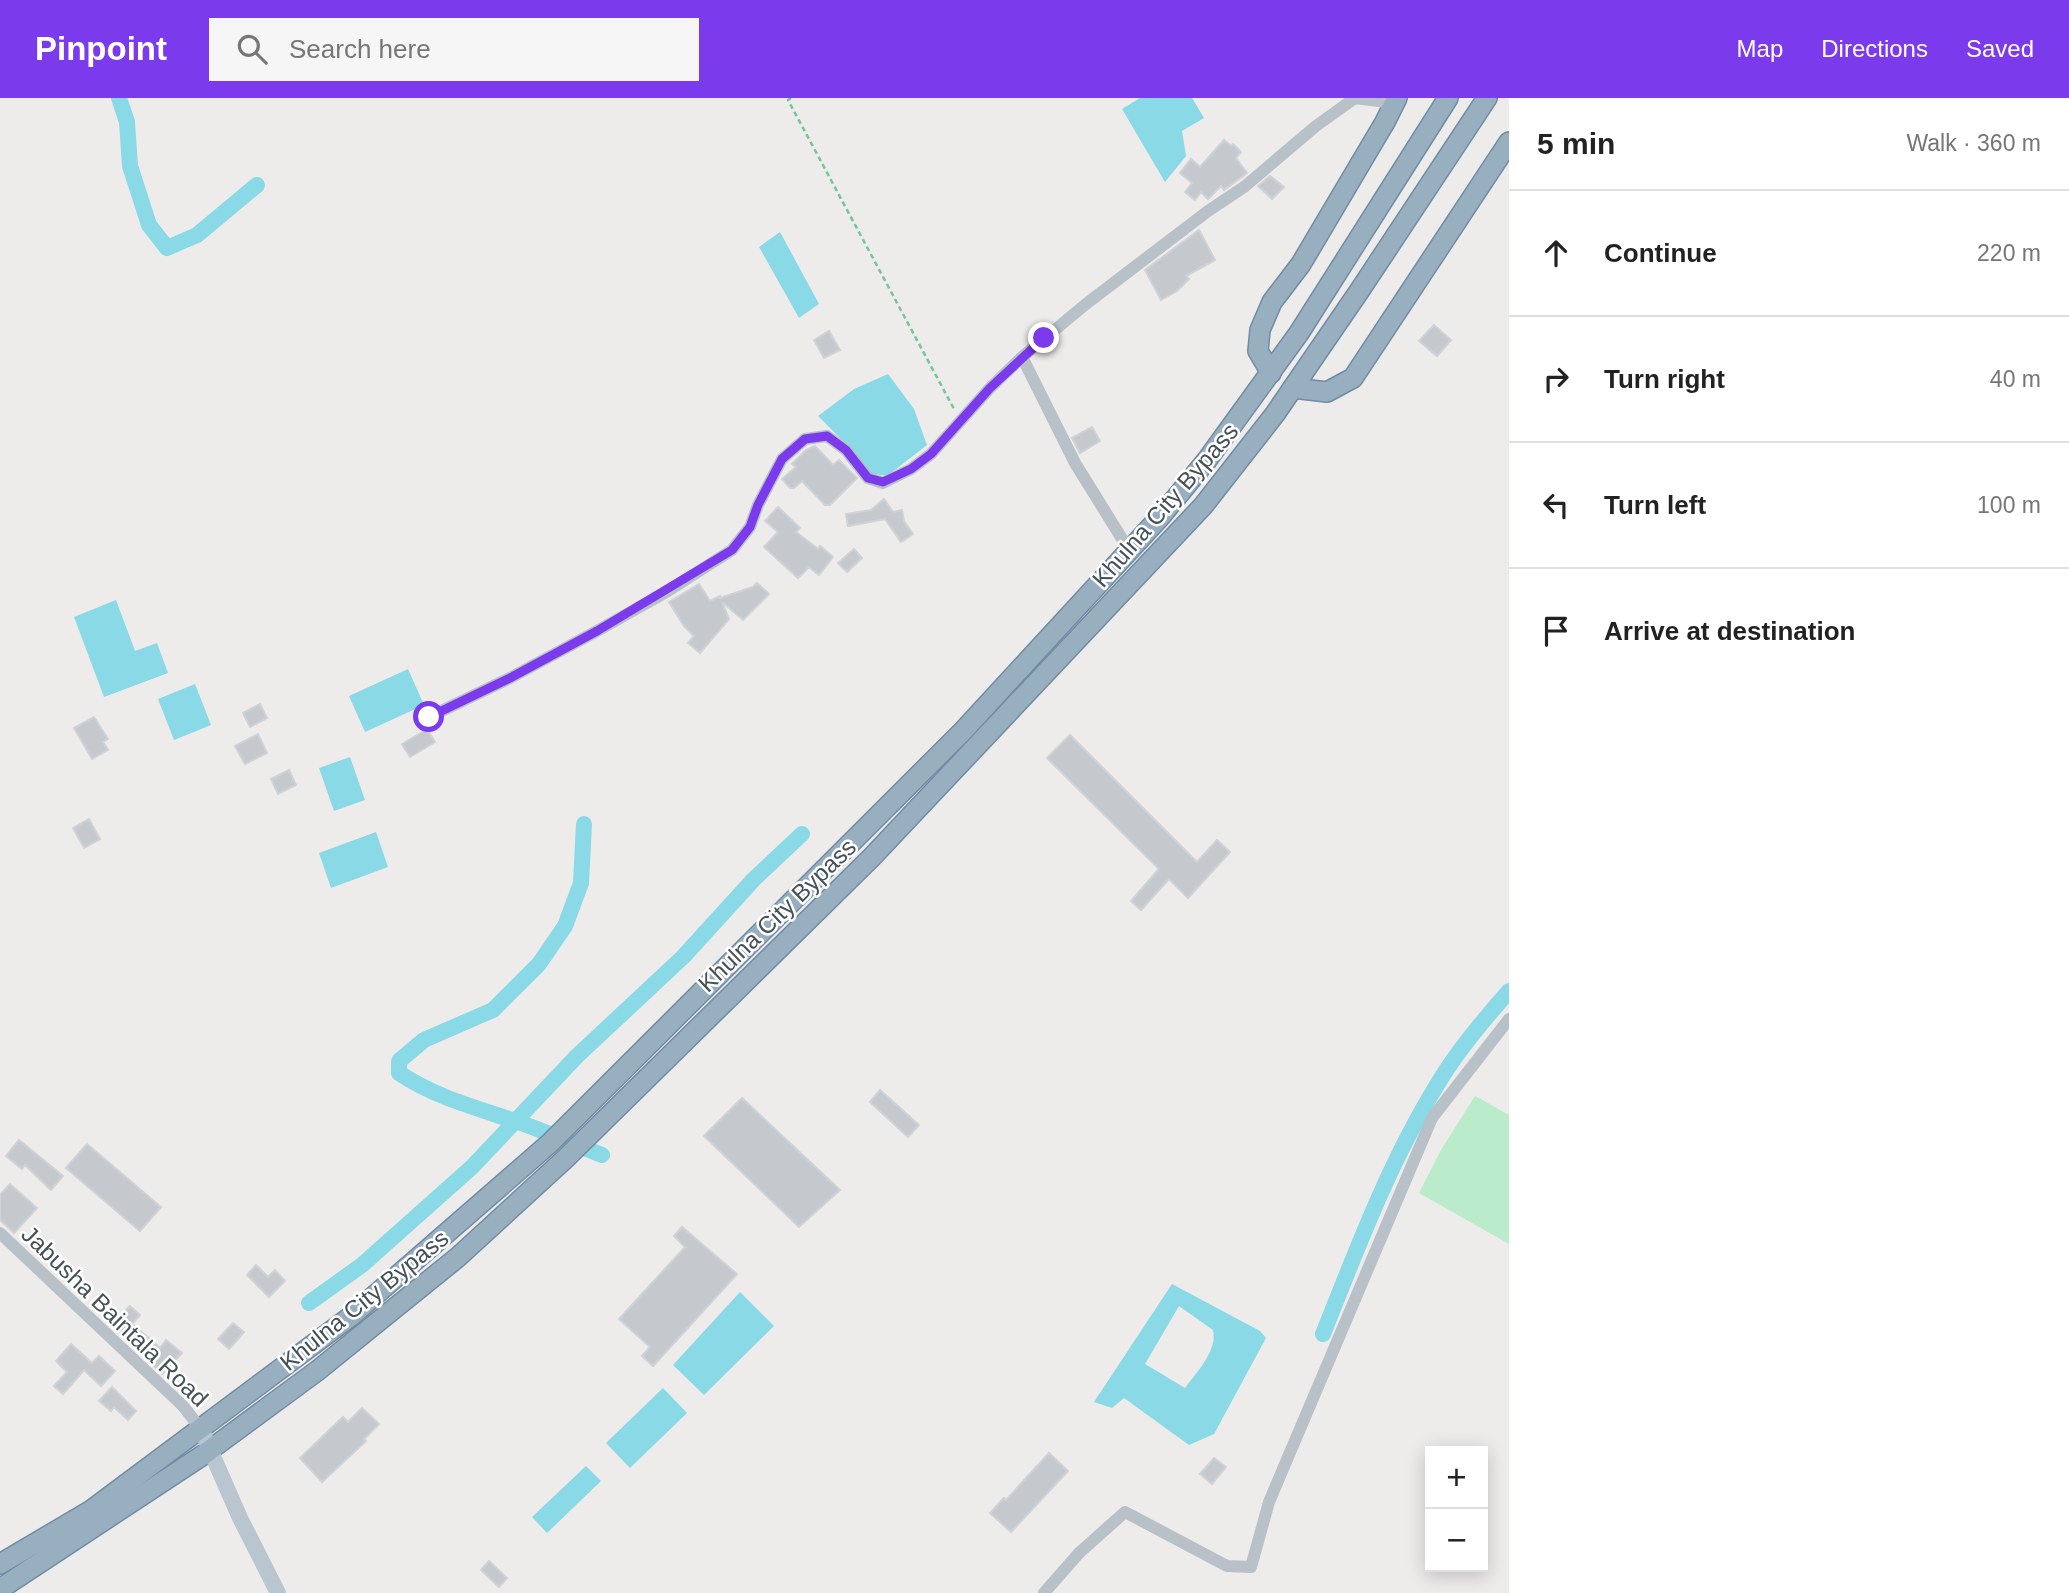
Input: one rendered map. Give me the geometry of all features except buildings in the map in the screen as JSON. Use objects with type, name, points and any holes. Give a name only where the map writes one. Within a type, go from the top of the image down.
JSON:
[{"type":"highway","name":"Khulna City Bypass","points":[[0,1564],[90,1511],[350,1317],[550,1143],[964,730],[1161,516],[1207,460],[1271,373],[1429,125],[1443,98]]},
{"type":"highway","name":"Khulna City Bypass","points":[[1455,144],[1480,98]]},
{"type":"highway","name":"Khulna City Bypass","points":[[0,1589],[209,1451],[317,1371],[458,1257],[566,1158],[871,858],[1203,506],[1293,388],[1455,144],[1489,98]]},
{"type":"highway","name":"Khulna City Bypass","points":[[1455,144],[1500,98]]},
{"type":"highway","points":[[1271,373],[1258,351],[1261,330],[1272,302],[1301,264],[1396,101]]},
{"type":"highway","points":[[1293,388],[1327,392],[1353,378],[1509,142]]},
{"type":"main road","points":[[201,1429],[240,1518],[278,1593]]},
{"type":"street","points":[[429,717],[510,678],[597,631],[732,550],[750,527],[758,505],[782,459],[805,439],[827,436],[846,450],[868,478],[883,482],[911,469],[931,454],[1022,357],[1095,296],[1244,187],[1316,126],[1355,98],[1396,101]]},
{"type":"street","points":[[1022,357],[1075,463],[1129,550]]},
{"type":"street","points":[[1044,1593],[1079,1552],[1125,1512],[1227,1566],[1251,1567],[1269,1502],[1432,1118],[1509,1019]]},
{"type":"street","name":"Jabusha Baintala Road","points":[[0,1233],[183,1406],[201,1429]]},
{"type":"path","points":[[791,98],[789,100],[795,113],[960,421]]},
{"type":"green space","points":[[1475,1096],[1509,1115],[1509,1244],[1419,1193],[1441,1150]]},
{"type":"water","points":[[1140,98],[1192,98],[1204,118],[1182,131],[1186,156],[1165,182],[1122,109]]},
{"type":"water","points":[[780,232],[819,304],[799,318],[759,247]]},
{"type":"water","points":[[888,374],[914,409],[927,445],[887,476],[869,473],[853,451],[818,416],[854,389]]},
{"type":"water","points":[[116,600],[135,651],[157,643],[168,673],[104,697],[74,617]]},
{"type":"water","points":[[408,669],[424,705],[365,732],[349,696]]},
{"type":"water","points":[[195,684],[211,725],[174,740],[158,699]]},
{"type":"water","points":[[350,757],[365,800],[334,811],[319,768]]},
{"type":"water","points":[[376,832],[388,867],[331,888],[319,853]]},
{"type":"water","points":[[1172,1284],[1260,1331],[1266,1338],[1214,1434],[1189,1445],[1124,1398],[1112,1408],[1094,1402]],"holes":[[[1179,1306],[1213,1330],[1210,1353],[1185,1388],[1145,1364]]]},
{"type":"water","points":[[740,1292],[774,1326],[704,1395],[673,1365]]},
{"type":"water","points":[[663,1388],[687,1413],[630,1468],[606,1443]]},
{"type":"water","points":[[586,1466],[601,1481],[547,1533],[532,1517]]},
{"type":"waterway","points":[[119,98],[127,122],[130,166],[149,225],[167,248],[197,235],[257,185]]},
{"type":"waterway","points":[[584,824],[581,883],[565,926],[539,964],[493,1010],[424,1040],[399,1061],[399,1073],[441,1095],[602,1155]]},
{"type":"waterway","points":[[309,1303],[362,1265],[472,1167],[577,1056],[683,957],[754,879],[802,834]]},
{"type":"waterway","points":[[1323,1334],[1375,1207],[1420,1115],[1453,1060],[1509,991]]},
{"type":"route","points":[[429,717],[510,678],[597,631],[668,591],[732,550],[750,527],[771,477],[782,459],[805,439],[827,436],[846,450],[868,478],[883,482],[911,469],[931,454],[990,388],[1044,338]]}]
